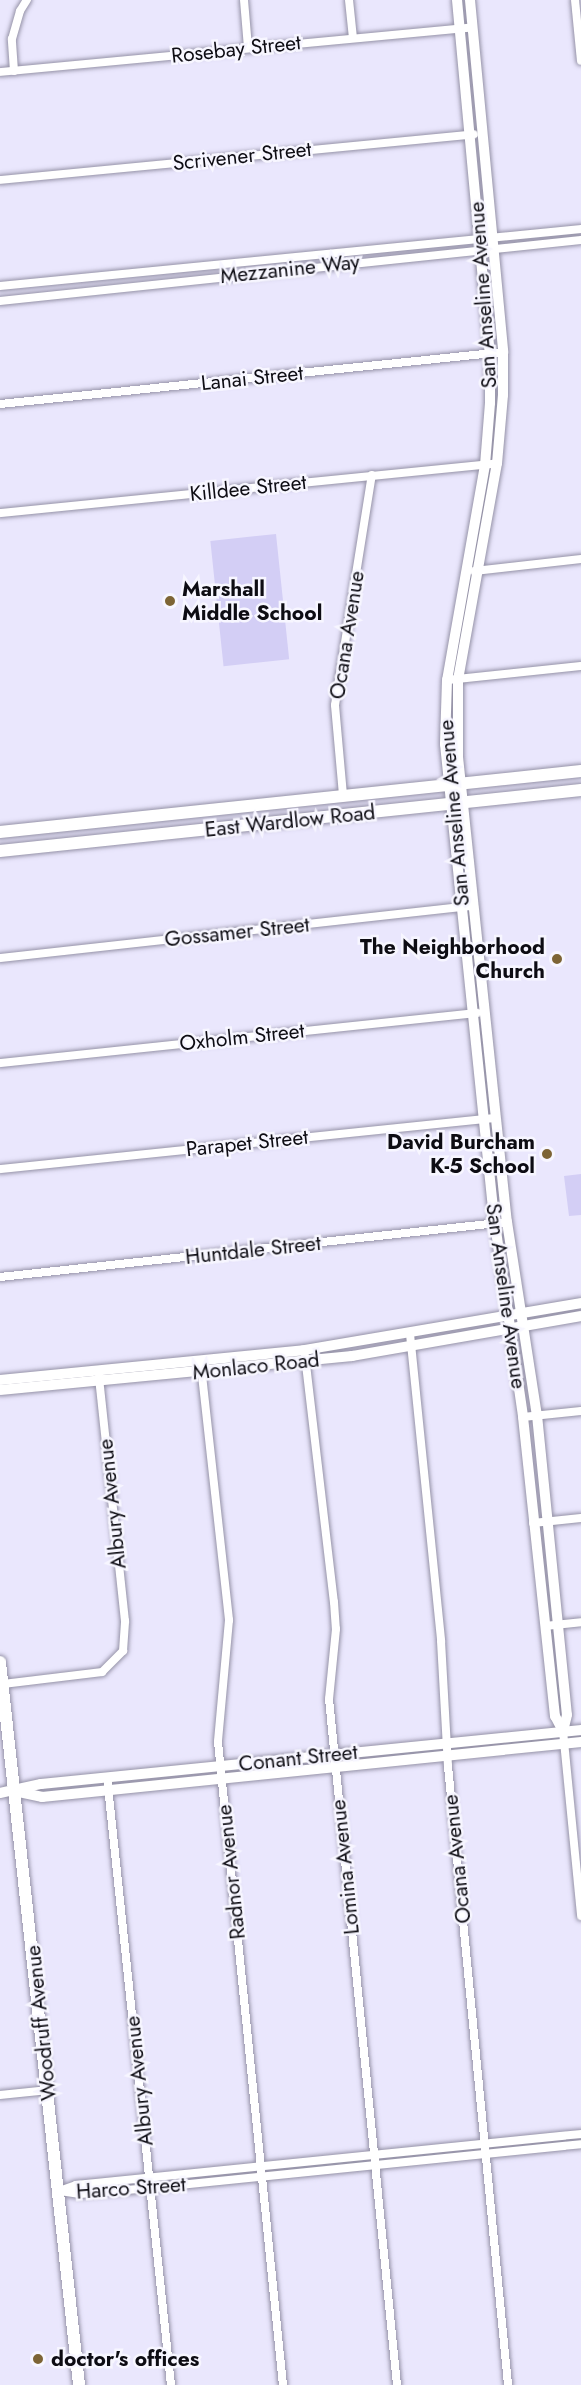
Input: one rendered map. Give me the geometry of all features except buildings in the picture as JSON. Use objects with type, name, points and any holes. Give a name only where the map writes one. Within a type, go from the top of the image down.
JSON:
[{"type":"main road","name":"East Wardlow Road","points":[[0,832],[581,771]]},
{"type":"main road","points":[[566,773],[575,791]]},
{"type":"main road","name":"East Wardlow Road","points":[[0,851],[575,791]]},
{"type":"main road","name":"Woodruff Avenue","points":[[0,1662],[16,1791],[79,2385]]},
{"type":"street","points":[[14,71],[12,39],[20,11],[27,0]]},
{"type":"street","points":[[244,0],[248,48]]},
{"type":"street","points":[[349,0],[352,37]]},
{"type":"street","name":"San Anseline Avenue","points":[[457,0],[490,354],[491,464]]},
{"type":"street","name":"San Anseline Avenue","points":[[470,0],[503,352],[491,464],[453,680],[456,726],[455,785],[474,906],[495,1118],[520,1314],[517,1328],[523,1417],[555,1716],[563,1731]]},
{"type":"street","points":[[575,0],[581,61]]},
{"type":"street","name":"Rosebay Street","points":[[0,72],[473,27]]},
{"type":"street","name":"Scrivener Street","points":[[0,180],[483,133]]},
{"type":"street","name":"Mezzanine Way","points":[[0,286],[581,228]]},
{"type":"street","name":"Mezzanine Way","points":[[0,301],[181,280],[581,240]]},
{"type":"street","points":[[179,267],[181,280]]},
{"type":"street","name":"Lanai Street","points":[[0,404],[503,352]]},
{"type":"street","name":"Killdee Street","points":[[0,513],[491,464]]},
{"type":"street","name":"Ocana Avenue","points":[[343,795],[335,705],[372,475]]},
{"type":"street","points":[[472,571],[581,560]]},
{"type":"street","points":[[453,680],[581,666]]},
{"type":"street","name":"San Anseline Avenue","points":[[457,803],[462,908],[495,1224],[508,1317],[517,1328],[537,1415],[567,1715],[563,1731],[581,1916]]},
{"type":"street","name":"Gossamer Street","points":[[0,958],[474,906]]},
{"type":"street","name":"Oxholm Street","points":[[0,1063],[485,1012]]},
{"type":"street","name":"Parapet Street","points":[[0,1169],[495,1118]]},
{"type":"street","name":"Huntdale Street","points":[[0,1277],[507,1222]]},
{"type":"street","name":"Monlaco Road","points":[[0,1380],[304,1350],[410,1334],[581,1303]]},
{"type":"street","name":"Monlaco Road","points":[[0,1390],[306,1362],[411,1347],[581,1316]]},
{"type":"street","name":"Ocana Avenue","points":[[410,1334],[441,1641],[447,1755],[508,2385]]},
{"type":"street","name":"Lomina Avenue","points":[[304,1350],[334,1602],[336,1629],[329,1699],[397,2385]]},
{"type":"street","name":"Radnor Avenue","points":[[201,1360],[229,1620],[229,1651],[218,1713],[220,1766],[283,2385]]},
{"type":"street","name":"Albury Avenue","points":[[3,1684],[102,1672],[123,1651],[124,1640],[98,1369]]},
{"type":"street","points":[[523,1417],[581,1411]]},
{"type":"street","points":[[533,1523],[581,1518]]},
{"type":"street","points":[[545,1626],[581,1622]]},
{"type":"street","name":"Conant Street","points":[[16,1791],[42,1797],[221,1778],[446,1743],[581,1730]]},
{"type":"street","name":"Conant Street","points":[[0,1793],[41,1784],[220,1766],[447,1755],[581,1742]]},
{"type":"street","name":"Albury Avenue","points":[[107,1777],[171,2385]]},
{"type":"street","points":[[0,2095],[48,2090]]},
{"type":"street","name":"Harco Street","points":[[59,2191],[76,2184],[486,2148],[581,2134]]},
{"type":"street","name":"Harco Street","points":[[486,2148],[581,2144]]},
{"type":"street","name":"Harco Street","points":[[59,2191],[82,2194],[263,2177],[374,2159]]},
{"type":"shaded area","points":[[276,534],[289,659],[224,666],[210,541]]},
{"type":"shaded area","points":[[581,1174],[581,1215],[569,1216],[564,1176]]},
{"type":"place","name":"Marshall Middle School","points":[[170,601]]},
{"type":"place","name":"The Neighborhood Church","points":[[557,959]]},
{"type":"place","name":"David Burcham K-5 School","points":[[547,1154]]},
{"type":"place","name":"doctor's offices","points":[[38,2359]]}]
